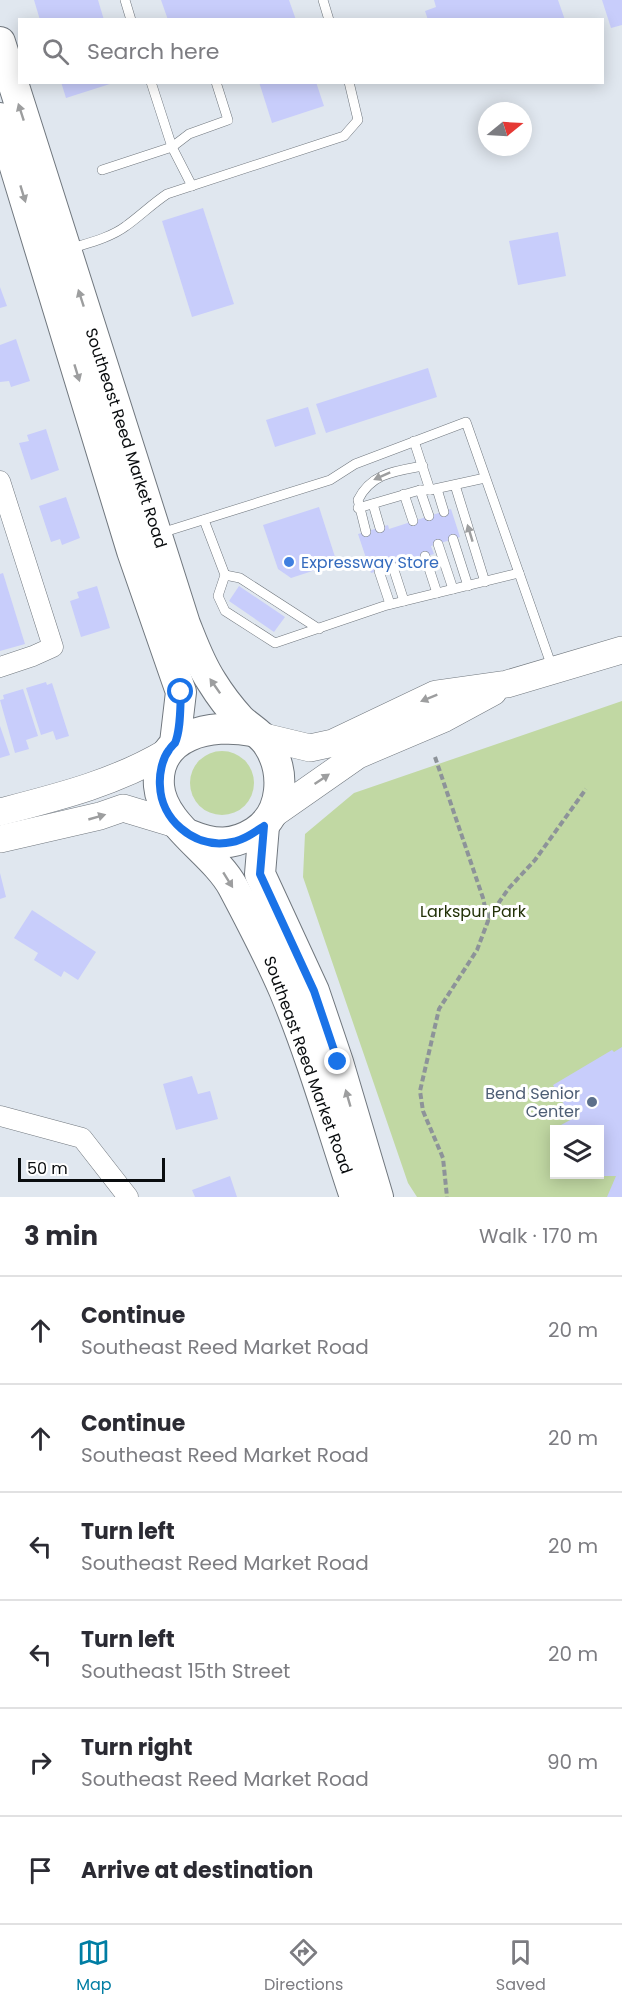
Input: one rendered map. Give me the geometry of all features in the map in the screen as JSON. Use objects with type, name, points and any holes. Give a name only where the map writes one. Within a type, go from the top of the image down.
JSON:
[{"type":"main road","name":"Southeast Reed Market Road","points":[[0,42],[65,250],[143,539],[181,692],[171,747],[161,769],[159,787],[166,809],[183,830],[218,863],[265,948],[285,992],[356,1197]]},
{"type":"main road","name":"Southeast Reed Market Road","points":[[0,118],[143,539],[212,682],[238,717],[256,733],[276,761],[279,779],[260,874],[314,991],[338,1062],[378,1197]]},
{"type":"main road","points":[[0,812],[84,790],[144,766],[171,747],[218,728],[256,733],[310,748],[333,743],[436,694],[507,684],[622,650]]},
{"type":"main road","points":[[0,839],[100,816],[123,808],[183,830],[207,842],[226,844],[244,839],[358,755],[445,718],[507,684]]},
{"type":"street","points":[[0,481],[53,646],[0,667]]},
{"type":"street","points":[[0,1116],[82,1138],[128,1197]]},
{"type":"lane","points":[[125,0],[130,18]]},
{"type":"lane","points":[[323,0],[328,18]]},
{"type":"lane","points":[[152,84],[172,147],[192,186]]},
{"type":"lane","points":[[102,170],[172,147],[189,134],[228,120],[217,84]]},
{"type":"lane","points":[[65,250],[108,236],[126,226],[147,207],[167,194],[344,136],[358,120],[349,84]]},
{"type":"lane","points":[[143,539],[330,480],[355,464],[466,422],[553,670]]},
{"type":"lane","points":[[414,441],[429,490],[429,516]]},
{"type":"lane","points":[[366,532],[358,508],[358,500],[371,481],[388,473],[423,466]]},
{"type":"lane","points":[[358,508],[404,494],[486,478]]},
{"type":"lane","points":[[455,485],[485,582]]},
{"type":"lane","points":[[429,490],[444,512]]},
{"type":"lane","points":[[404,494],[413,521]]},
{"type":"lane","points":[[373,504],[380,528]]},
{"type":"lane","points":[[204,520],[225,575],[218,596],[225,611],[275,643],[390,604],[519,573]]},
{"type":"lane","points":[[453,539],[468,586]]},
{"type":"lane","points":[[438,544],[453,589]]},
{"type":"lane","points":[[425,556],[437,593]]},
{"type":"lane","points":[[393,567],[404,601]]},
{"type":"lane","points":[[380,571],[390,604]]},
{"type":"lane","points":[[225,575],[240,578],[320,629]]},
{"type":"path","points":[[435,757],[483,898],[487,919]]},
{"type":"path","points":[[447,1197],[443,1158],[423,1111],[420,1091],[439,1009],[477,950],[487,919],[509,888],[535,860],[586,789]]},
{"type":"green space","name":"Larkspur Park","points":[[622,701],[622,1197],[417,1197],[408,1183],[303,877],[305,834],[354,793]]},
{"type":"green space","points":[[222,751],[240,757],[248,765],[254,783],[248,801],[240,809],[222,815],[204,809],[196,801],[190,783],[196,765],[204,757]]},
{"type":"building","points":[[34,0],[98,0],[103,18],[39,18]]},
{"type":"building","points":[[161,0],[289,0],[295,18],[167,18]]},
{"type":"building","points":[[434,0],[558,0],[564,18],[427,18],[425,11],[436,7]]},
{"type":"building","points":[[602,0],[622,0],[622,25],[611,28]]},
{"type":"building","points":[[62,84],[110,84],[66,98]]},
{"type":"building","points":[[260,84],[317,84],[324,106],[272,123]]},
{"type":"building","points":[[203,208],[234,304],[192,317],[162,221]]},
{"type":"building","points":[[558,232],[566,276],[518,285],[509,241]]},
{"type":"building","points":[[0,287],[7,306],[0,308]]},
{"type":"building","points":[[16,339],[30,381],[11,387],[9,381],[0,382],[0,345]]},
{"type":"building","points":[[428,368],[437,397],[326,433],[316,404]]},
{"type":"building","points":[[308,407],[316,434],[275,447],[266,420]]},
{"type":"building","points":[[46,429],[59,470],[31,480],[19,443],[29,441],[27,435]]},
{"type":"building","points":[[66,497],[80,538],[62,545],[60,539],[51,542],[39,506]]},
{"type":"building","points":[[319,507],[337,563],[291,578],[278,569],[263,525]]},
{"type":"building","points":[[451,509],[460,537],[431,546],[434,554],[371,573],[358,534],[388,525],[389,529]]},
{"type":"building","points":[[3,573],[25,644],[0,651],[0,574]]},
{"type":"building","points":[[97,586],[110,628],[81,637],[70,601],[79,598],[77,592]]},
{"type":"building","points":[[239,586],[285,617],[274,632],[229,601]]},
{"type":"building","points":[[46,682],[47,685],[52,683],[69,736],[56,740],[53,731],[41,735],[26,688]]},
{"type":"building","points":[[23,689],[38,736],[26,740],[29,749],[15,753],[0,700],[4,699],[3,695]]},
{"type":"building","points":[[0,726],[10,755],[0,758]]},
{"type":"building","points":[[0,873],[6,897],[0,899]]},
{"type":"building","points":[[32,910],[96,952],[78,980],[64,971],[61,977],[34,960],[38,953],[14,938]]},
{"type":"building","name":"Bend Senior Center","points":[[622,1047],[622,1197],[607,1197],[616,1176],[604,1176],[604,1125],[561,1125],[572,1119],[553,1085],[612,1050],[614,1052]]},
{"type":"building","points":[[192,1076],[198,1094],[210,1091],[218,1119],[176,1130],[163,1084]]},
{"type":"building","points":[[230,1176],[237,1197],[195,1197],[192,1190]]},
{"type":"place","name":"Expressway Store","points":[[289,562]]},
{"type":"place","name":"Bend Senior Center","points":[[592,1102]]},
{"type":"route","points":[[181,692],[175,743],[167,752],[161,769],[159,787],[166,809],[176,824],[190,836],[207,842],[226,844],[244,839],[264,826],[260,874],[314,991],[338,1062]]}]
